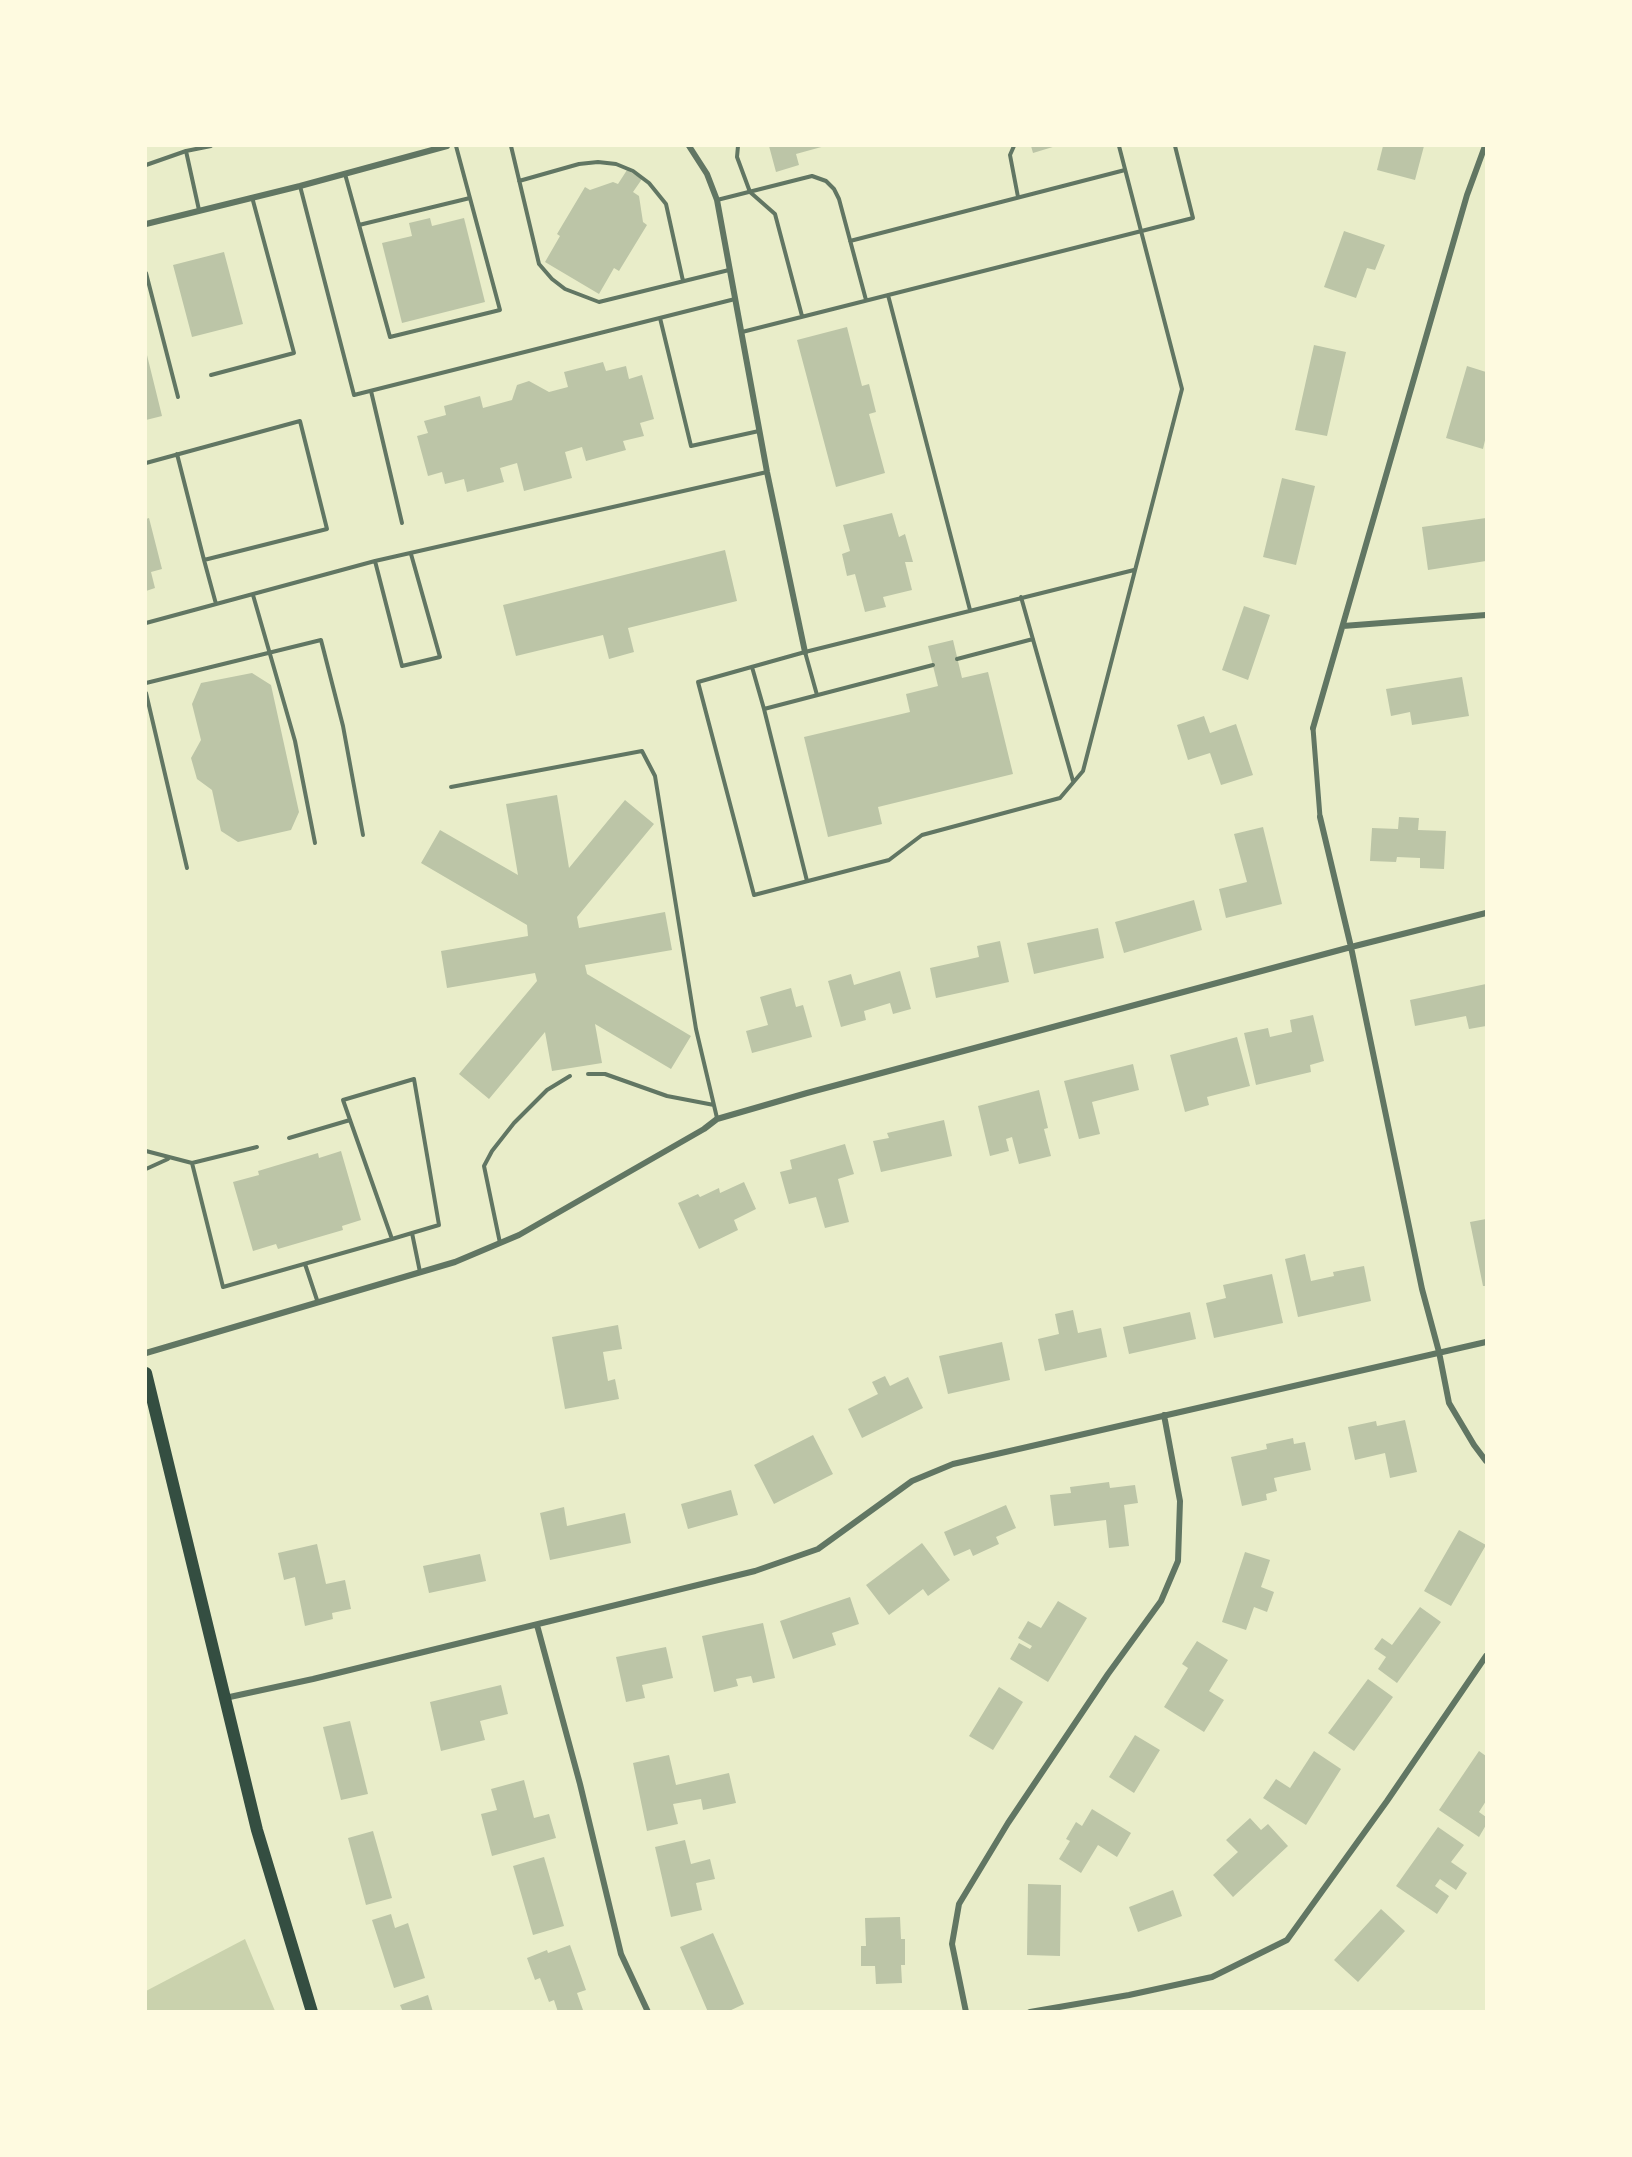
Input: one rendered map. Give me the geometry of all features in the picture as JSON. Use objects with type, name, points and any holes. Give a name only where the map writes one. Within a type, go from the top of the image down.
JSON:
[{"type":"main road","points":[[146,1373],[257,1830],[311,2010]]},
{"type":"street","points":[[146,224],[300,186],[447,146]]},
{"type":"street","points":[[689,146],[707,174],[717,200],[759,431],[805,651]]},
{"type":"street","points":[[1485,146],[1467,195],[1313,728],[1320,817],[1351,947],[1422,1288],[1439,1352],[1449,1403],[1486,1461]]},
{"type":"street","points":[[1343,626],[1486,615]]},
{"type":"street","points":[[146,1353],[455,1262],[519,1235],[704,1129],[717,1119],[830,1086],[1486,913]]},
{"type":"street","points":[[225,1698],[314,1679],[755,1571],[818,1549],[912,1481],[953,1464],[1486,1342]]},
{"type":"street","points":[[966,2012],[951,1944],[959,1904],[1008,1823],[1108,1674],[1161,1601],[1178,1561],[1180,1501],[1164,1415]]},
{"type":"street","points":[[537,1625],[580,1784],[621,1954],[648,2012]]},
{"type":"street","points":[[1029,2012],[1129,1995],[1212,1977],[1287,1940],[1394,1791],[1486,1656]]},
{"type":"lane","points":[[146,165],[186,151],[211,146]]},
{"type":"lane","points":[[344,174],[390,337],[500,310],[456,146]]},
{"type":"lane","points":[[511,146],[539,264],[552,279],[565,289],[599,302],[729,270]]},
{"type":"lane","points":[[738,146],[737,157],[750,192],[775,214],[802,316]]},
{"type":"lane","points":[[1014,146],[1010,154],[1018,197]]},
{"type":"lane","points":[[1119,146],[1182,389],[1083,771],[1060,798],[922,835],[889,860],[754,895],[698,682],[805,651],[1134,570]]},
{"type":"lane","points":[[741,332],[1193,218],[1175,146]]},
{"type":"lane","points":[[186,151],[199,210]]},
{"type":"lane","points":[[519,181],[598,162],[616,164],[633,171],[650,183],[666,204],[683,281]]},
{"type":"lane","points":[[850,241],[1125,170]]},
{"type":"lane","points":[[717,200],[812,176],[826,181],[834,189],[839,199],[867,300]]},
{"type":"lane","points":[[300,186],[354,395],[735,299]]},
{"type":"lane","points":[[212,375],[294,353],[252,197]]},
{"type":"lane","points":[[359,225],[470,198]]},
{"type":"lane","points":[[146,273],[178,397]]},
{"type":"lane","points":[[888,295],[970,610]]},
{"type":"lane","points":[[660,318],[692,446],[759,431]]},
{"type":"lane","points":[[371,391],[402,523]]},
{"type":"lane","points":[[146,463],[300,421],[327,529],[204,560]]},
{"type":"lane","points":[[177,454],[216,604]]},
{"type":"lane","points":[[146,622],[375,561],[767,472]]},
{"type":"lane","points":[[375,561],[402,666],[440,657],[411,554]]},
{"type":"lane","points":[[253,595],[295,741],[315,843]]},
{"type":"lane","points":[[1021,597],[1073,782]]},
{"type":"lane","points":[[957,659],[1033,639]]},
{"type":"lane","points":[[146,683],[321,640],[343,726],[363,835]]},
{"type":"lane","points":[[805,651],[817,695]]},
{"type":"lane","points":[[764,709],[933,665]]},
{"type":"lane","points":[[752,667],[807,881]]},
{"type":"lane","points":[[146,693],[187,868]]},
{"type":"lane","points":[[451,788],[642,751],[655,776],[696,1029],[717,1119]]},
{"type":"lane","points":[[588,1074],[605,1074],[667,1096],[714,1105]]},
{"type":"lane","points":[[500,1243],[484,1166],[492,1151],[514,1123],[547,1090],[570,1076]]},
{"type":"lane","points":[[192,1163],[223,1287],[305,1264],[392,1239],[439,1225],[414,1079],[343,1100],[392,1239]]},
{"type":"lane","points":[[289,1138],[350,1120]]},
{"type":"lane","points":[[146,1151],[192,1163],[257,1147]]},
{"type":"lane","points":[[146,1169],[168,1158]]},
{"type":"lane","points":[[412,1233],[420,1273]]},
{"type":"lane","points":[[305,1264],[318,1303]]},
{"type":"green space","points":[[245,1939],[275,2011],[146,2011],[146,1991]]},
{"type":"building","points":[[769,146],[825,146],[796,154],[799,165],[776,172]]},
{"type":"building","points":[[1031,146],[1056,146],[1033,153]]},
{"type":"building","points":[[1383,146],[1424,146],[1415,180],[1377,170]]},
{"type":"building","points":[[627,170],[642,179],[633,192],[639,196],[643,222],[647,225],[619,271],[614,268],[599,294],[545,262],[560,236],[557,234],[585,187],[590,190],[613,182],[618,184]]},
{"type":"building","points":[[430,218],[432,226],[464,218],[485,302],[402,323],[382,243],[412,236],[409,223]]},
{"type":"building","points":[[1344,231],[1385,245],[1375,270],[1367,268],[1356,298],[1324,287]]},
{"type":"building","points":[[224,252],[243,324],[192,337],[173,265]]},
{"type":"building","points":[[847,327],[862,386],[869,384],[876,412],[869,414],[885,473],[836,487],[797,340]]},
{"type":"building","points":[[1314,345],[1346,352],[1327,436],[1295,430]]},
{"type":"building","points":[[146,351],[162,416],[146,420]]},
{"type":"building","points":[[603,362],[606,371],[626,366],[629,379],[642,375],[654,419],[640,423],[644,436],[623,441],[626,450],[586,461],[582,447],[565,452],[572,478],[524,491],[517,463],[500,468],[504,482],[467,492],[464,479],[445,484],[442,472],[428,476],[417,436],[428,433],[424,421],[446,415],[444,406],[480,396],[483,408],[512,400],[517,385],[529,381],[549,392],[568,387],[564,372]]},
{"type":"building","points":[[1467,366],[1486,372],[1486,436],[1483,449],[1446,438]]},
{"type":"building","points":[[1282,478],[1315,486],[1296,565],[1263,557]]},
{"type":"building","points":[[892,513],[899,537],[905,534],[913,562],[905,562],[912,590],[883,597],[886,607],[865,612],[855,574],[847,576],[842,554],[850,551],[843,525]]},
{"type":"building","points":[[149,518],[162,569],[151,572],[155,588],[146,591],[146,519]]},
{"type":"building","points":[[1486,518],[1486,561],[1428,570],[1422,527]]},
{"type":"building","points":[[725,550],[737,601],[628,628],[634,652],[609,659],[603,635],[516,656],[503,605]]},
{"type":"building","points":[[1244,606],[1270,615],[1248,680],[1222,670]]},
{"type":"building","points":[[953,640],[962,678],[988,672],[1013,774],[878,807],[882,824],[828,837],[804,737],[910,712],[906,694],[938,686],[928,646]]},
{"type":"building","points":[[252,673],[271,685],[299,812],[291,830],[238,842],[221,831],[212,790],[197,779],[191,758],[201,740],[192,704],[201,683]]},
{"type":"building","points":[[1462,677],[1469,716],[1412,725],[1410,712],[1391,716],[1386,689]]},
{"type":"building","points":[[1204,716],[1210,733],[1236,724],[1253,775],[1221,785],[1210,753],[1188,760],[1177,725]]},
{"type":"building","points":[[557,795],[569,868],[625,800],[654,824],[577,917],[579,928],[665,912],[672,950],[585,965],[587,974],[691,1036],[671,1069],[595,1024],[602,1063],[552,1071],[545,1032],[489,1099],[459,1074],[537,981],[535,973],[447,988],[441,951],[528,936],[527,925],[421,863],[440,830],[518,875],[506,804]]},
{"type":"building","points":[[1399,817],[1419,818],[1418,830],[1446,831],[1444,869],[1420,868],[1420,858],[1397,857],[1396,862],[1370,861],[1372,828],[1398,829]]},
{"type":"building","points":[[1263,827],[1282,904],[1226,918],[1219,889],[1247,882],[1234,834]]},
{"type":"building","points":[[1194,900],[1202,930],[1124,953],[1115,922]]},
{"type":"building","points":[[1098,928],[1104,958],[1034,974],[1027,943]]},
{"type":"building","points":[[1000,941],[1009,982],[936,998],[930,968],[979,957],[977,946]]},
{"type":"building","points":[[900,971],[911,1009],[893,1014],[890,1003],[864,1011],[866,1020],[841,1027],[828,981],[851,974],[854,985]]},
{"type":"building","points":[[1486,984],[1486,1026],[1469,1029],[1466,1016],[1415,1026],[1410,1000]]},
{"type":"building","points":[[791,988],[796,1007],[803,1005],[812,1037],[752,1053],[746,1031],[768,1025],[760,997]]},
{"type":"building","points":[[1313,1015],[1324,1061],[1310,1065],[1311,1072],[1256,1085],[1244,1033],[1268,1028],[1270,1037],[1292,1032],[1290,1020]]},
{"type":"building","points":[[1237,1037],[1250,1086],[1207,1097],[1209,1105],[1185,1112],[1170,1055]]},
{"type":"building","points":[[1133,1064],[1139,1090],[1092,1102],[1100,1134],[1079,1139],[1064,1081]]},
{"type":"building","points":[[1039,1090],[1048,1128],[1044,1129],[1051,1156],[1019,1164],[1012,1137],[1006,1139],[1009,1151],[990,1156],[978,1106]]},
{"type":"building","points":[[944,1120],[952,1156],[881,1172],[873,1141],[889,1138],[887,1133]]},
{"type":"building","points":[[845,1144],[854,1174],[838,1179],[849,1222],[825,1228],[816,1197],[789,1204],[780,1172],[792,1169],[790,1160]]},
{"type":"building","points":[[341,1151],[361,1220],[342,1226],[343,1230],[278,1249],[276,1244],[253,1251],[233,1182],[259,1175],[258,1171],[318,1153],[319,1158]]},
{"type":"building","points":[[744,1182],[756,1209],[734,1220],[738,1230],[699,1249],[678,1203],[698,1194],[700,1197],[719,1188],[720,1193]]},
{"type":"building","points":[[1486,1219],[1486,1286],[1483,1286],[1470,1222]]},
{"type":"building","points":[[1305,1254],[1311,1281],[1334,1276],[1333,1272],[1364,1266],[1371,1301],[1298,1317],[1285,1259]]},
{"type":"building","points":[[1272,1274],[1283,1323],[1214,1338],[1206,1303],[1226,1298],[1223,1285]]},
{"type":"building","points":[[1073,1310],[1078,1333],[1101,1328],[1107,1357],[1045,1371],[1038,1339],[1059,1334],[1055,1314]]},
{"type":"building","points":[[1190,1312],[1196,1339],[1129,1354],[1123,1327]]},
{"type":"building","points":[[618,1325],[622,1349],[603,1352],[608,1381],[615,1379],[619,1399],[565,1409],[552,1337]]},
{"type":"building","points":[[1002,1342],[1010,1380],[948,1394],[939,1356]]},
{"type":"building","points":[[885,1376],[890,1386],[908,1377],[923,1408],[862,1438],[848,1409],[878,1394],[872,1382]]},
{"type":"building","points":[[1405,1420],[1417,1472],[1390,1478],[1385,1453],[1355,1460],[1348,1427],[1376,1421],[1377,1426]]},
{"type":"building","points":[[813,1435],[833,1474],[774,1504],[754,1465]]},
{"type":"building","points":[[1293,1438],[1294,1444],[1305,1442],[1311,1470],[1274,1478],[1277,1491],[1266,1494],[1267,1500],[1242,1506],[1231,1457],[1267,1449],[1266,1444]]},
{"type":"building","points":[[1109,1482],[1110,1488],[1135,1485],[1138,1503],[1124,1505],[1129,1546],[1109,1548],[1106,1520],[1054,1526],[1050,1495],[1071,1493],[1070,1487]]},
{"type":"building","points":[[731,1490],[738,1515],[688,1529],[681,1504]]},
{"type":"building","points":[[1006,1505],[1016,1528],[996,1537],[999,1544],[973,1556],[970,1549],[954,1556],[944,1532]]},
{"type":"building","points":[[564,1507],[567,1526],[625,1513],[631,1543],[550,1560],[540,1513]]},
{"type":"building","points":[[1459,1530],[1486,1545],[1451,1606],[1424,1591]]},
{"type":"building","points":[[922,1543],[950,1580],[928,1596],[923,1589],[889,1615],[866,1585]]},
{"type":"building","points":[[317,1544],[326,1584],[345,1580],[351,1609],[332,1613],[333,1619],[305,1626],[295,1577],[284,1580],[278,1553]]},
{"type":"building","points":[[1245,1552],[1270,1560],[1261,1587],[1274,1592],[1267,1612],[1254,1607],[1246,1630],[1222,1622]]},
{"type":"building","points":[[480,1554],[486,1581],[429,1593],[423,1566]]},
{"type":"building","points":[[850,1597],[859,1624],[832,1633],[836,1645],[793,1659],[780,1621]]},
{"type":"building","points":[[1058,1601],[1087,1618],[1048,1682],[1010,1659],[1019,1643],[1030,1649],[1032,1646],[1018,1638],[1028,1621],[1041,1628]]},
{"type":"building","points":[[1420,1607],[1441,1622],[1397,1683],[1378,1669],[1386,1657],[1374,1649],[1382,1638],[1392,1645]]},
{"type":"building","points":[[763,1623],[775,1678],[753,1683],[751,1676],[736,1679],[738,1686],[714,1692],[702,1636]]},
{"type":"building","points":[[1197,1641],[1228,1660],[1209,1691],[1224,1700],[1204,1732],[1164,1707],[1188,1668],[1182,1664]]},
{"type":"building","points":[[666,1647],[673,1678],[642,1685],[645,1698],[626,1702],[616,1657]]},
{"type":"building","points":[[1368,1679],[1393,1697],[1354,1751],[1328,1733]]},
{"type":"building","points":[[501,1685],[508,1714],[480,1721],[485,1740],[441,1751],[430,1702]]},
{"type":"building","points":[[999,1687],[1023,1702],[993,1750],[969,1736]]},
{"type":"building","points":[[350,1721],[368,1794],[341,1800],[323,1727]]},
{"type":"building","points":[[1135,1735],[1160,1750],[1134,1793],[1109,1777]]},
{"type":"building","points":[[1314,1751],[1341,1769],[1306,1825],[1263,1798],[1276,1779],[1290,1788]]},
{"type":"building","points":[[1479,1751],[1486,1756],[1486,1801],[1479,1812],[1486,1817],[1486,1825],[1479,1837],[1439,1810]]},
{"type":"building","points":[[669,1755],[676,1785],[729,1773],[736,1803],[703,1810],[701,1799],[673,1804],[678,1824],[647,1831],[633,1763]]},
{"type":"building","points":[[524,1780],[534,1818],[549,1814],[556,1838],[492,1856],[481,1814],[497,1810],[491,1789]]},
{"type":"building","points":[[1092,1809],[1131,1833],[1117,1857],[1098,1845],[1081,1873],[1059,1859],[1070,1841],[1066,1839],[1076,1822],[1082,1826]]},
{"type":"building","points":[[1250,1818],[1261,1830],[1268,1824],[1288,1846],[1233,1897],[1213,1875],[1238,1852],[1226,1840]]},
{"type":"building","points":[[1438,1827],[1464,1845],[1451,1862],[1467,1873],[1456,1890],[1440,1879],[1435,1886],[1449,1896],[1437,1914],[1396,1886]]},
{"type":"building","points":[[373,1831],[392,1898],[366,1905],[348,1838]]},
{"type":"building","points":[[685,1840],[691,1864],[710,1859],[715,1879],[696,1883],[702,1910],[671,1917],[655,1847]]},
{"type":"building","points":[[544,1857],[564,1926],[533,1935],[513,1866]]},
{"type":"building","points":[[1028,1884],[1061,1885],[1060,1956],[1027,1955]]},
{"type":"building","points":[[1173,1890],[1182,1916],[1138,1932],[1129,1907]]},
{"type":"building","points":[[1381,1909],[1405,1931],[1358,1982],[1334,1960]]},
{"type":"building","points":[[391,1914],[395,1928],[408,1923],[425,1978],[394,1988],[372,1920]]},
{"type":"building","points":[[900,1917],[901,1939],[905,1939],[905,1965],[901,1965],[902,1983],[876,1984],[875,1966],[861,1966],[861,1946],[866,1946],[865,1918]]},
{"type":"building","points":[[713,1933],[744,2004],[727,2012],[708,2012],[680,1947]]},
{"type":"building","points":[[570,1945],[586,1990],[577,1993],[583,2010],[558,2012],[554,2000],[549,2002],[540,1978],[535,1980],[527,1958],[547,1950],[548,1953]]},
{"type":"building","points":[[428,1995],[433,2012],[403,2012],[400,2005]]}]
